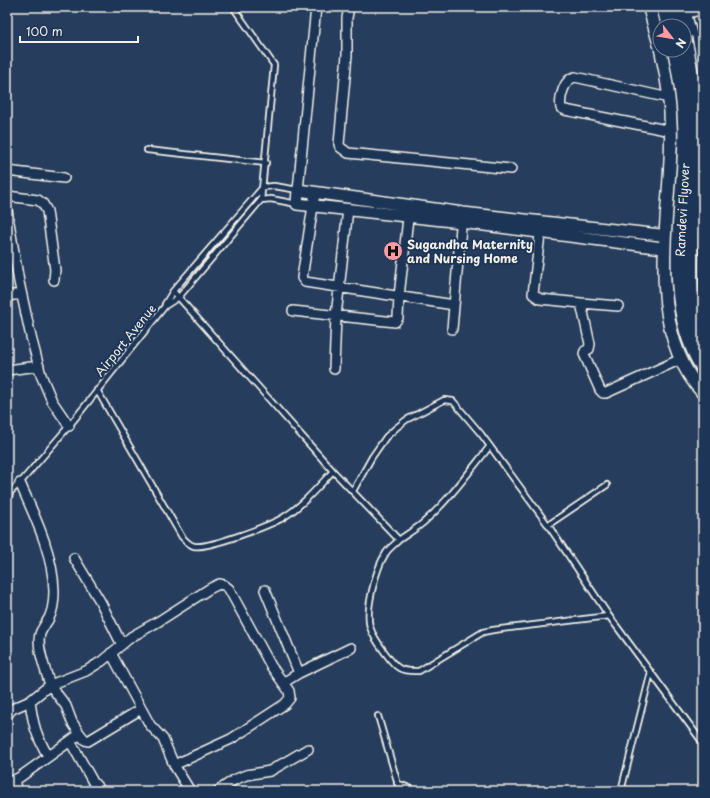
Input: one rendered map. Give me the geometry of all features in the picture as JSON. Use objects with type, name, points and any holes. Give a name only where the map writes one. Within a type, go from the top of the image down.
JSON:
[{"type":"highway","points":[[664,7],[667,18]]},
{"type":"highway","name":"Ramdevi Flyover","points":[[677,58],[684,103],[686,148],[679,254],[681,306],[683,321],[689,338],[703,367]]},
{"type":"highway","name":"Ramdevi Flyover","points":[[688,58],[695,99],[696,136],[690,256],[691,300],[694,316],[703,343]]},
{"type":"main road","points":[[649,7],[652,18]]},
{"type":"main road","points":[[681,14],[696,54],[703,96]]},
{"type":"main road","points":[[662,58],[670,98],[671,131],[671,165],[666,236],[665,292],[673,337],[681,359],[694,383],[703,393]]},
{"type":"main road","points":[[703,220],[703,240],[698,285],[698,299],[703,325]]},
{"type":"street","points":[[316,7],[297,204],[348,209],[409,211]]},
{"type":"street","points":[[349,7],[347,18],[347,55],[339,144],[343,150],[348,153],[511,168]]},
{"type":"street","points":[[681,14],[703,9]]},
{"type":"street","points":[[670,98],[575,77],[570,78],[566,82],[560,103],[561,108],[565,110],[671,131]]},
{"type":"street","points":[[7,171],[64,178]]},
{"type":"street","points":[[298,190],[409,211],[605,235],[666,249],[702,252]]},
{"type":"street","points":[[315,193],[302,278],[305,282],[454,305]]},
{"type":"street","points":[[7,196],[38,200],[43,204],[47,211],[55,270],[54,280]]},
{"type":"street","points":[[334,369],[336,316],[348,209]]},
{"type":"street","points":[[7,210],[21,294],[39,366],[52,401],[69,426]]},
{"type":"street","points":[[293,310],[395,322],[398,318],[399,296],[409,211]]},
{"type":"street","points":[[452,329],[462,217]]},
{"type":"street","points":[[540,227],[533,294],[540,299],[618,306]]},
{"type":"street","points":[[605,235],[666,236],[703,240]]},
{"type":"street","points":[[7,296],[21,294]]},
{"type":"street","points":[[581,303],[590,344],[589,349],[585,351],[584,354],[600,390],[604,393],[681,359]]},
{"type":"street","points":[[7,370],[39,366]]},
{"type":"street","points":[[20,483],[42,536],[53,578],[53,609],[40,635],[39,644],[50,685],[66,706],[72,722],[80,734],[85,740],[88,741],[141,709]]},
{"type":"street","points":[[74,558],[100,602],[121,644]]},
{"type":"street","points":[[7,715],[12,709],[30,701],[50,685],[86,671],[142,629],[209,588],[219,584],[224,585],[229,589],[271,666],[290,694],[289,700],[231,739],[174,765]]},
{"type":"street","points":[[265,590],[299,673]]},
{"type":"street","points":[[283,683],[299,673],[351,648]]},
{"type":"street","points":[[111,653],[150,725],[163,739],[174,765],[190,791]]},
{"type":"street","points":[[30,701],[35,728],[48,756]]},
{"type":"street","points":[[18,791],[10,783],[80,734]]},
{"type":"street","points":[[70,741],[93,782],[101,791]]},
{"type":"street","points":[[218,791],[234,780],[246,775],[265,770],[270,771],[308,749]]},
{"type":"lane","points":[[232,7],[274,65],[262,200],[271,199],[297,204]]},
{"type":"lane","points":[[147,150],[266,163]]},
{"type":"lane","points":[[165,306],[173,291],[263,187],[274,186],[298,190]]},
{"type":"lane","name":"Airport Avenue","points":[[7,494],[20,483],[69,426],[165,306],[179,297],[262,200]]},
{"type":"lane","points":[[173,291],[334,471],[399,540]]},
{"type":"lane","points":[[97,390],[182,536],[188,543],[194,546],[213,543],[258,530],[284,518],[301,504],[334,471]]},
{"type":"lane","points":[[353,491],[372,457],[386,437],[406,420],[444,400],[453,401],[458,405],[490,446],[548,525],[609,616],[703,743]]},
{"type":"lane","points":[[490,446],[468,474],[433,513],[423,523],[399,540],[386,552],[380,563],[369,603],[368,613],[370,628],[379,646],[395,666],[409,672],[419,671],[483,632],[609,616]]},
{"type":"lane","points":[[548,525],[607,485]]},
{"type":"lane","points":[[621,791],[651,672]]},
{"type":"lane","points":[[378,716],[400,791]]},
{"type":"lane","points":[[397,783],[416,791]]},
{"type":"place","name":"Sugandha Maternity and Nursing Home","points":[[393,251]]}]
